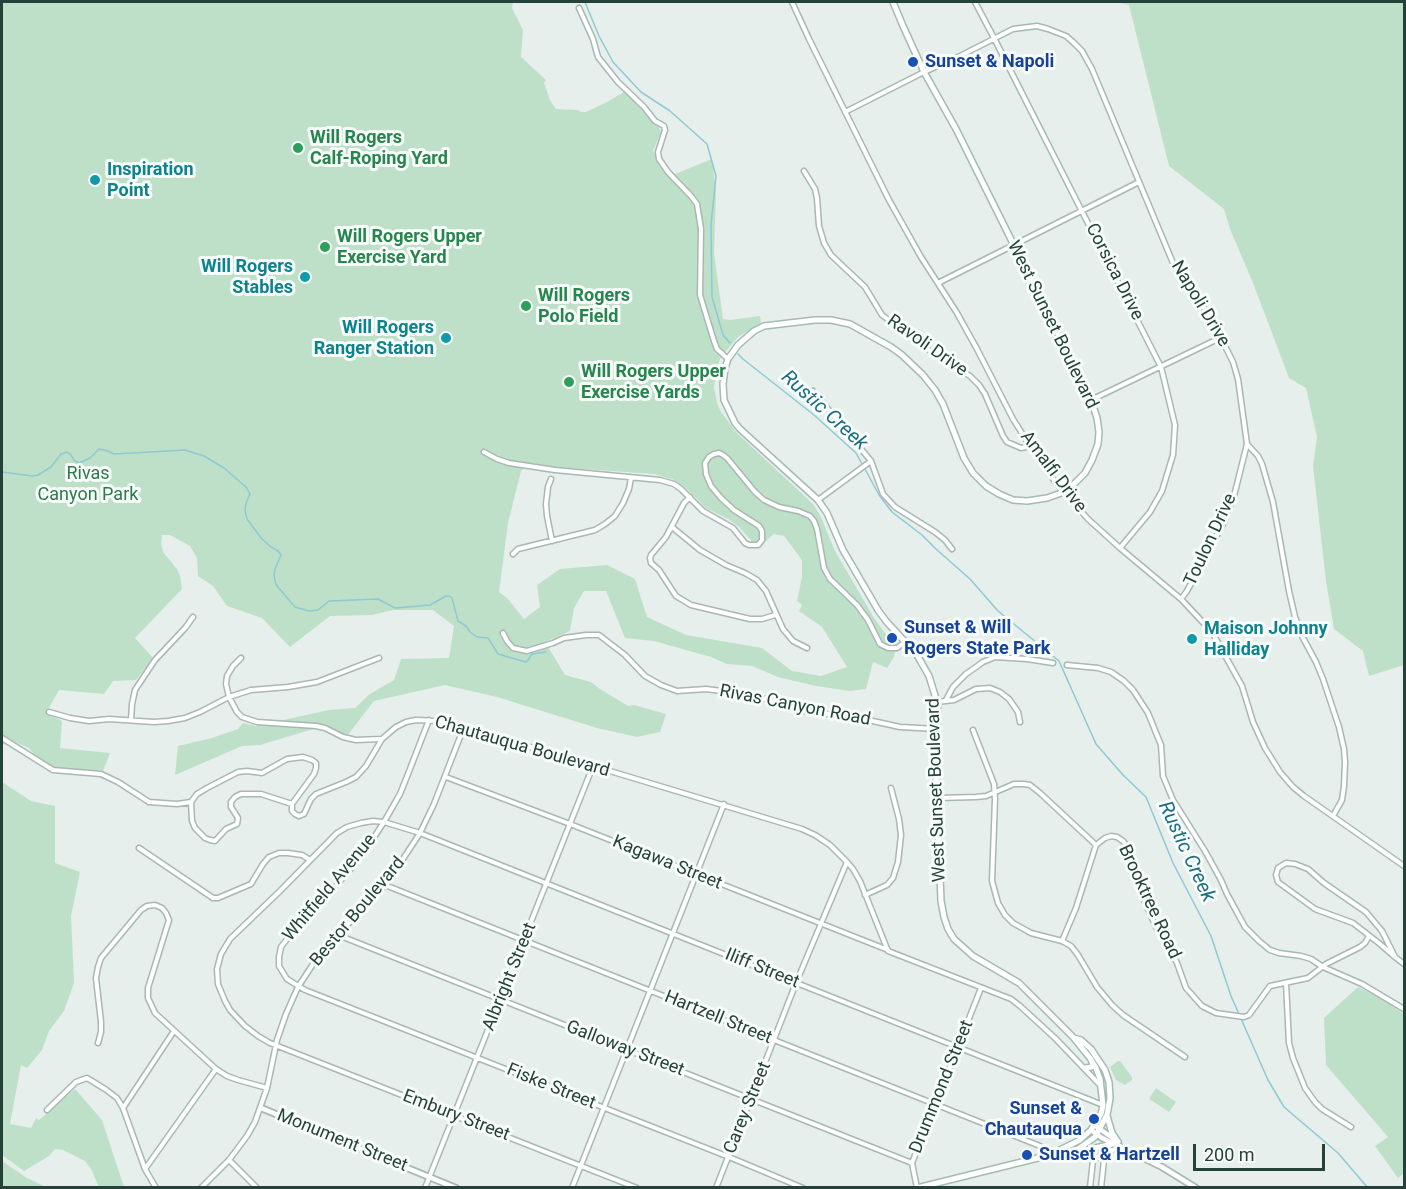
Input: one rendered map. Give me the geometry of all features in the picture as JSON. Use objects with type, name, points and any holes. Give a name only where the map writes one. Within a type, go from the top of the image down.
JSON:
[{"type":"main road","name":"West Sunset Boulevard","points":[[893,2],[924,72],[956,129],[1091,400],[1099,432],[1095,452],[1085,473],[1064,492],[1047,498],[1013,500],[986,486],[968,466],[943,404],[924,375],[897,351],[850,324],[831,320],[815,320],[764,326],[742,340],[728,360],[723,377],[723,393],[735,423],[818,500],[827,513],[843,550],[878,610],[885,621],[916,654],[929,676],[937,702],[935,750],[941,901],[948,930],[973,957],[1019,983],[1073,1037],[1096,1068],[1102,1087],[1103,1105],[1095,1130],[1080,1140],[1050,1155],[917,1188]]},
{"type":"main road","name":"West Sunset Boulevard","points":[[1050,1155],[1060,1156],[1073,1152],[1087,1143],[1107,1115],[1110,1098],[1109,1082],[1105,1070],[1090,1049],[1081,1040],[1073,1037]]},
{"type":"main road","points":[[1084,1068],[1092,1067],[1090,1058]]},
{"type":"main road","points":[[1073,1152],[1115,1143],[1107,1115]]},
{"type":"street","name":"Amalfi Drive","points":[[792,2],[889,200],[977,349],[1013,419],[1030,446],[1064,492],[1088,519],[1181,599],[1212,632],[1242,687],[1253,722],[1265,748],[1280,772],[1298,792],[1404,866]]},
{"type":"street","points":[[796,2],[798,12]]},
{"type":"street","name":"Corsica Drive","points":[[975,2],[1161,367],[1174,425],[1173,455],[1162,491],[1145,518],[1120,548]]},
{"type":"street","points":[[579,8],[593,39],[598,57],[655,121],[664,126],[665,130],[658,152],[659,159],[697,204],[701,230],[700,295],[717,349],[728,360]]},
{"type":"street","name":"Napoli Drive","points":[[846,112],[1013,29],[1037,26],[1058,32],[1073,42],[1087,59],[1173,262],[1181,277],[1210,316],[1233,362],[1238,379],[1247,444],[1262,464],[1278,524],[1295,617],[1323,678],[1344,749],[1342,800],[1333,816]]},
{"type":"street","name":"Ravoli Drive","points":[[804,171],[818,198],[819,226],[824,243],[831,255],[865,287],[882,315],[980,385],[1002,436],[1007,442],[1020,448],[1030,446]]},
{"type":"street","points":[[938,283],[1139,182]]},
{"type":"street","points":[[1091,400],[1222,337]]},
{"type":"street","points":[[813,391],[871,461],[883,494],[895,507],[945,540],[951,549]]},
{"type":"street","name":"Toulon Drive","points":[[1181,599],[1224,522],[1234,496],[1247,444]]},
{"type":"street","points":[[484,452],[509,464],[660,480],[674,484],[703,511],[733,528],[745,543],[758,545],[762,540],[762,531],[759,526],[734,510],[711,486],[706,474],[705,463],[709,457],[719,453],[764,500],[810,516],[817,529],[824,568],[830,579],[857,605],[868,620],[880,644],[888,648],[897,648],[905,642]]},
{"type":"street","points":[[818,500],[871,461]]},
{"type":"street","points":[[513,554],[518,549],[595,530],[610,520],[624,503],[631,478]]},
{"type":"street","points":[[551,479],[546,504],[552,541]]},
{"type":"street","points":[[690,497],[684,503],[666,537],[651,555],[651,563],[659,570],[676,596],[691,605],[750,619],[762,619],[775,615]]},
{"type":"street","points":[[672,527],[700,550],[757,580],[766,591],[775,615],[788,636],[798,645],[807,648]]},
{"type":"street","points":[[131,720],[132,704],[138,685],[193,617]]},
{"type":"street","name":"Rivas Canyon Road","points":[[503,633],[513,648],[527,651],[564,638],[599,635],[625,655],[645,676],[660,686],[677,691],[706,689],[737,693],[775,701],[804,711],[859,718],[900,727],[937,729]]},
{"type":"street","points":[[946,700],[953,687],[966,674],[995,657],[1053,663]]},
{"type":"street","points":[[241,658],[233,666],[225,684],[228,697],[242,717],[249,720],[316,726],[356,740],[382,739]]},
{"type":"street","points":[[49,712],[89,720],[153,722],[185,718],[228,697],[251,690],[317,682],[379,658]]},
{"type":"street","points":[[1067,665],[1098,668],[1111,672],[1133,690],[1148,713],[1161,744],[1163,776],[1173,800],[1205,851],[1245,927],[1270,950],[1311,959],[1323,967],[1362,984],[1404,1009]]},
{"type":"street","points":[[937,702],[954,700],[976,689],[990,688],[1009,699],[1018,712],[1020,722]]},
{"type":"street","name":"Chautauqua Boulevard","points":[[292,804],[291,808],[295,814],[299,816],[304,814],[316,794],[356,777],[366,766],[382,739],[396,727],[416,720],[450,723],[724,804],[815,835],[830,845],[847,862],[860,881],[888,951]]},
{"type":"street","name":"Whitfield Avenue","points":[[298,987],[287,979],[279,966],[281,947],[297,926],[361,857],[384,822],[400,794],[429,720]]},
{"type":"street","name":"Bestor Boulevard","points":[[201,1188],[229,1160],[247,1137],[261,1108],[275,1045],[298,987],[319,955],[385,885],[420,832],[446,777],[464,727]]},
{"type":"street","points":[[973,730],[994,784],[992,881],[998,903],[1005,915],[1019,927],[1031,933],[1071,945],[1096,987],[1112,1005],[1185,1057]]},
{"type":"street","points":[[2,738],[53,770],[101,774],[149,802],[177,804],[191,802]]},
{"type":"street","points":[[296,757],[312,760],[316,763],[314,774],[292,804],[261,794],[240,794],[231,802],[231,807],[238,818],[237,824],[226,829],[215,841],[206,838],[195,828],[192,821],[191,802],[197,794],[238,772],[262,773],[279,763],[296,757]]},
{"type":"street","name":"Albright Street","points":[[426,1188],[593,766]]},
{"type":"street","name":"Kagawa Street","points":[[446,777],[888,951]]},
{"type":"street","name":"Brooktree Road","points":[[937,798],[976,798],[995,793],[1014,784],[1030,785],[1096,845],[1111,836],[1123,841],[1127,846],[1145,902],[1156,927],[1174,957],[1186,988],[1208,1010],[1237,1017],[1252,1013],[1270,986],[1308,978],[1359,947],[1369,936]]},
{"type":"street","points":[[865,895],[887,885],[893,878],[898,862],[901,835],[891,788]]},
{"type":"street","points":[[572,1188],[724,804]]},
{"type":"street","name":"Iliff Street","points":[[384,822],[420,832],[1103,1105]]},
{"type":"street","name":"Embury Street","points":[[384,822],[361,823],[337,833],[230,939],[221,954],[217,969],[218,984],[230,1010],[245,1026],[275,1045],[637,1188]]},
{"type":"street","points":[[1062,941],[1076,908],[1096,845]]},
{"type":"street","points":[[139,848],[213,898],[251,884],[269,857],[279,853],[302,855],[310,860]]},
{"type":"street","name":"Carey Street","points":[[717,1188],[796,983],[847,862]]},
{"type":"street","points":[[1395,957],[1382,931],[1366,912],[1308,869],[1286,863],[1278,868],[1276,875],[1278,882],[1289,891],[1315,909],[1353,923],[1395,957],[1404,964]]},
{"type":"street","name":"Hartzell Street","points":[[385,885],[1040,1146],[1050,1155]]},
{"type":"street","name":"Monument Street","points":[[98,1043],[101,1022],[96,986],[101,958],[141,910],[155,905],[162,908],[169,920],[148,988],[148,998],[155,1013],[216,1069],[227,1076],[267,1088]]},
{"type":"street","name":"Galloway Street","points":[[338,935],[912,1162]]},
{"type":"street","points":[[888,951],[1004,995],[1020,1005],[1102,1087]]},
{"type":"street","points":[[1286,983],[1289,1043],[1305,1088],[1322,1108],[1351,1127]]},
{"type":"street","name":"Fiske Street","points":[[298,987],[729,1156],[803,1188]]},
{"type":"street","name":"Drummond Street","points":[[917,1188],[912,1162],[981,988]]},
{"type":"street","points":[[123,1108],[174,1031]]},
{"type":"street","points":[[144,1169],[216,1069]]},
{"type":"street","points":[[47,1110],[76,1082],[87,1078],[105,1089],[117,1098],[123,1108],[144,1169],[156,1188]]},
{"type":"street","name":"Monument Street","points":[[261,1108],[456,1188]]},
{"type":"street","points":[[1095,1130],[1196,1188]]},
{"type":"street","points":[[1101,1188],[1104,1160],[1111,1150],[1125,1149]]},
{"type":"street","points":[[1080,1152],[1086,1153],[1093,1160]]},
{"type":"street","points":[[1093,1160],[1099,1156],[1104,1160]]},
{"type":"street","points":[[229,1160],[256,1188]]},
{"type":"street","points":[[1090,1188],[1093,1160]]},
{"type":"green space","name":"Rivas Canyon Park","points":[[2,2],[513,2],[512,8],[523,30],[521,57],[546,80],[544,83],[556,109],[586,112],[627,90],[649,119],[659,127],[661,132],[653,151],[667,173],[675,174],[712,159],[716,192],[714,253],[723,319],[760,316],[761,323],[738,337],[721,357],[716,370],[714,387],[717,403],[737,433],[813,504],[835,551],[874,618],[896,644],[895,651],[902,650],[895,652],[887,668],[873,662],[866,689],[850,691],[816,686],[778,677],[752,666],[727,664],[711,657],[654,641],[625,638],[606,591],[584,591],[574,608],[570,631],[545,642],[565,675],[591,682],[628,706],[634,705],[666,714],[660,732],[637,737],[597,728],[497,697],[445,685],[374,701],[347,736],[327,725],[260,745],[242,746],[175,775],[178,746],[238,729],[243,723],[256,726],[329,710],[355,708],[370,694],[394,680],[401,659],[449,658],[454,626],[433,610],[393,610],[372,615],[330,616],[290,647],[262,618],[227,606],[213,586],[198,576],[197,558],[190,546],[170,535],[162,535],[163,552],[177,569],[182,589],[135,638],[153,658],[136,680],[113,681],[104,694],[59,690],[46,713],[62,721],[60,748],[110,753],[103,771],[51,767],[29,748],[8,739],[2,746]],"holes":[[[541,466],[654,474],[672,479],[686,488],[706,508],[739,527],[751,540],[750,548],[761,547],[774,534],[784,536],[802,560],[802,577],[797,601],[802,605],[799,611],[822,627],[847,667],[821,676],[792,671],[762,648],[686,635],[647,617],[635,579],[607,565],[560,569],[537,585],[540,607],[524,619],[508,599],[499,592],[508,523],[521,471],[525,467]]]},
{"type":"green space","points":[[1116,2],[1404,2],[1404,665],[1369,676],[1363,651],[1334,629],[1326,581],[1313,466],[1317,437],[1306,388],[1289,378],[1224,209],[1169,166],[1129,5]]},
{"type":"green space","points":[[2,782],[31,801],[55,806],[55,863],[80,872],[71,916],[74,983],[64,1011],[49,1031],[42,1050],[27,1068],[21,1065],[10,1124],[31,1128],[36,1118],[39,1120],[75,1089],[102,1120],[124,1187],[99,1187],[85,1161],[63,1150],[55,1149],[49,1156],[24,1171],[2,1155]]},
{"type":"green space","points":[[1358,987],[1386,1001],[1404,1014],[1404,1173],[1398,1178],[1375,1146],[1388,1137],[1326,1065],[1324,1018]]},
{"type":"green space","points":[[1118,1061],[1132,1077],[1132,1080],[1125,1085],[1116,1080],[1110,1067]]},
{"type":"green space","points":[[1156,1088],[1176,1102],[1169,1112],[1149,1099]]},
{"type":"green space","points":[[2,1161],[27,1178],[46,1187],[2,1187]]},
{"type":"waterway","name":"Rustic Creek","points":[[585,2],[613,62],[641,92],[670,111],[707,144],[716,176],[711,224],[712,297],[723,335],[730,343]]},
{"type":"waterway","name":"Rustic Creek","points":[[738,354],[814,415],[856,453],[862,464]]},
{"type":"waterway","points":[[2,472],[38,475],[51,467],[61,454],[67,452],[79,463],[90,458],[99,449],[114,454],[185,450],[204,456],[224,468],[246,487],[250,494],[245,510],[247,519],[262,539],[281,555],[275,569],[275,581],[295,607],[309,611],[318,610],[329,601],[378,599],[395,608],[430,605],[449,596],[452,598],[458,621],[477,637],[488,638],[498,654],[526,662],[532,654],[546,652]]},
{"type":"waterway","name":"Rustic Creek","points":[[865,469],[879,495],[892,512],[922,535],[970,579],[998,611],[1059,661],[1096,744],[1146,797],[1173,863],[1211,936],[1231,996],[1268,1080],[1284,1107],[1338,1153],[1368,1188]]},
{"type":"place","name":"Sunset & Napoli","points":[[913,62]]},
{"type":"place","name":"Will Rogers Calf-Roping Yard","points":[[298,148]]},
{"type":"place","name":"Inspiration Point","points":[[95,180]]},
{"type":"place","name":"Will Rogers Upper Exercise Yard","points":[[325,247]]},
{"type":"place","name":"Will Rogers Stables","points":[[305,277]]},
{"type":"place","name":"Will Rogers Polo Field","points":[[526,306]]},
{"type":"place","name":"Will Rogers Ranger Station","points":[[446,338]]},
{"type":"place","name":"Will Rogers Upper Exercise Yards","points":[[569,382]]},
{"type":"place","name":"Sunset & Will Rogers State Park","points":[[892,638]]},
{"type":"place","name":"Maison Johnny Halliday","points":[[1192,639]]},
{"type":"place","name":"Sunset & Chautauqua","points":[[1094,1119]]},
{"type":"place","name":"Sunset & Hartzell","points":[[1027,1155]]}]
